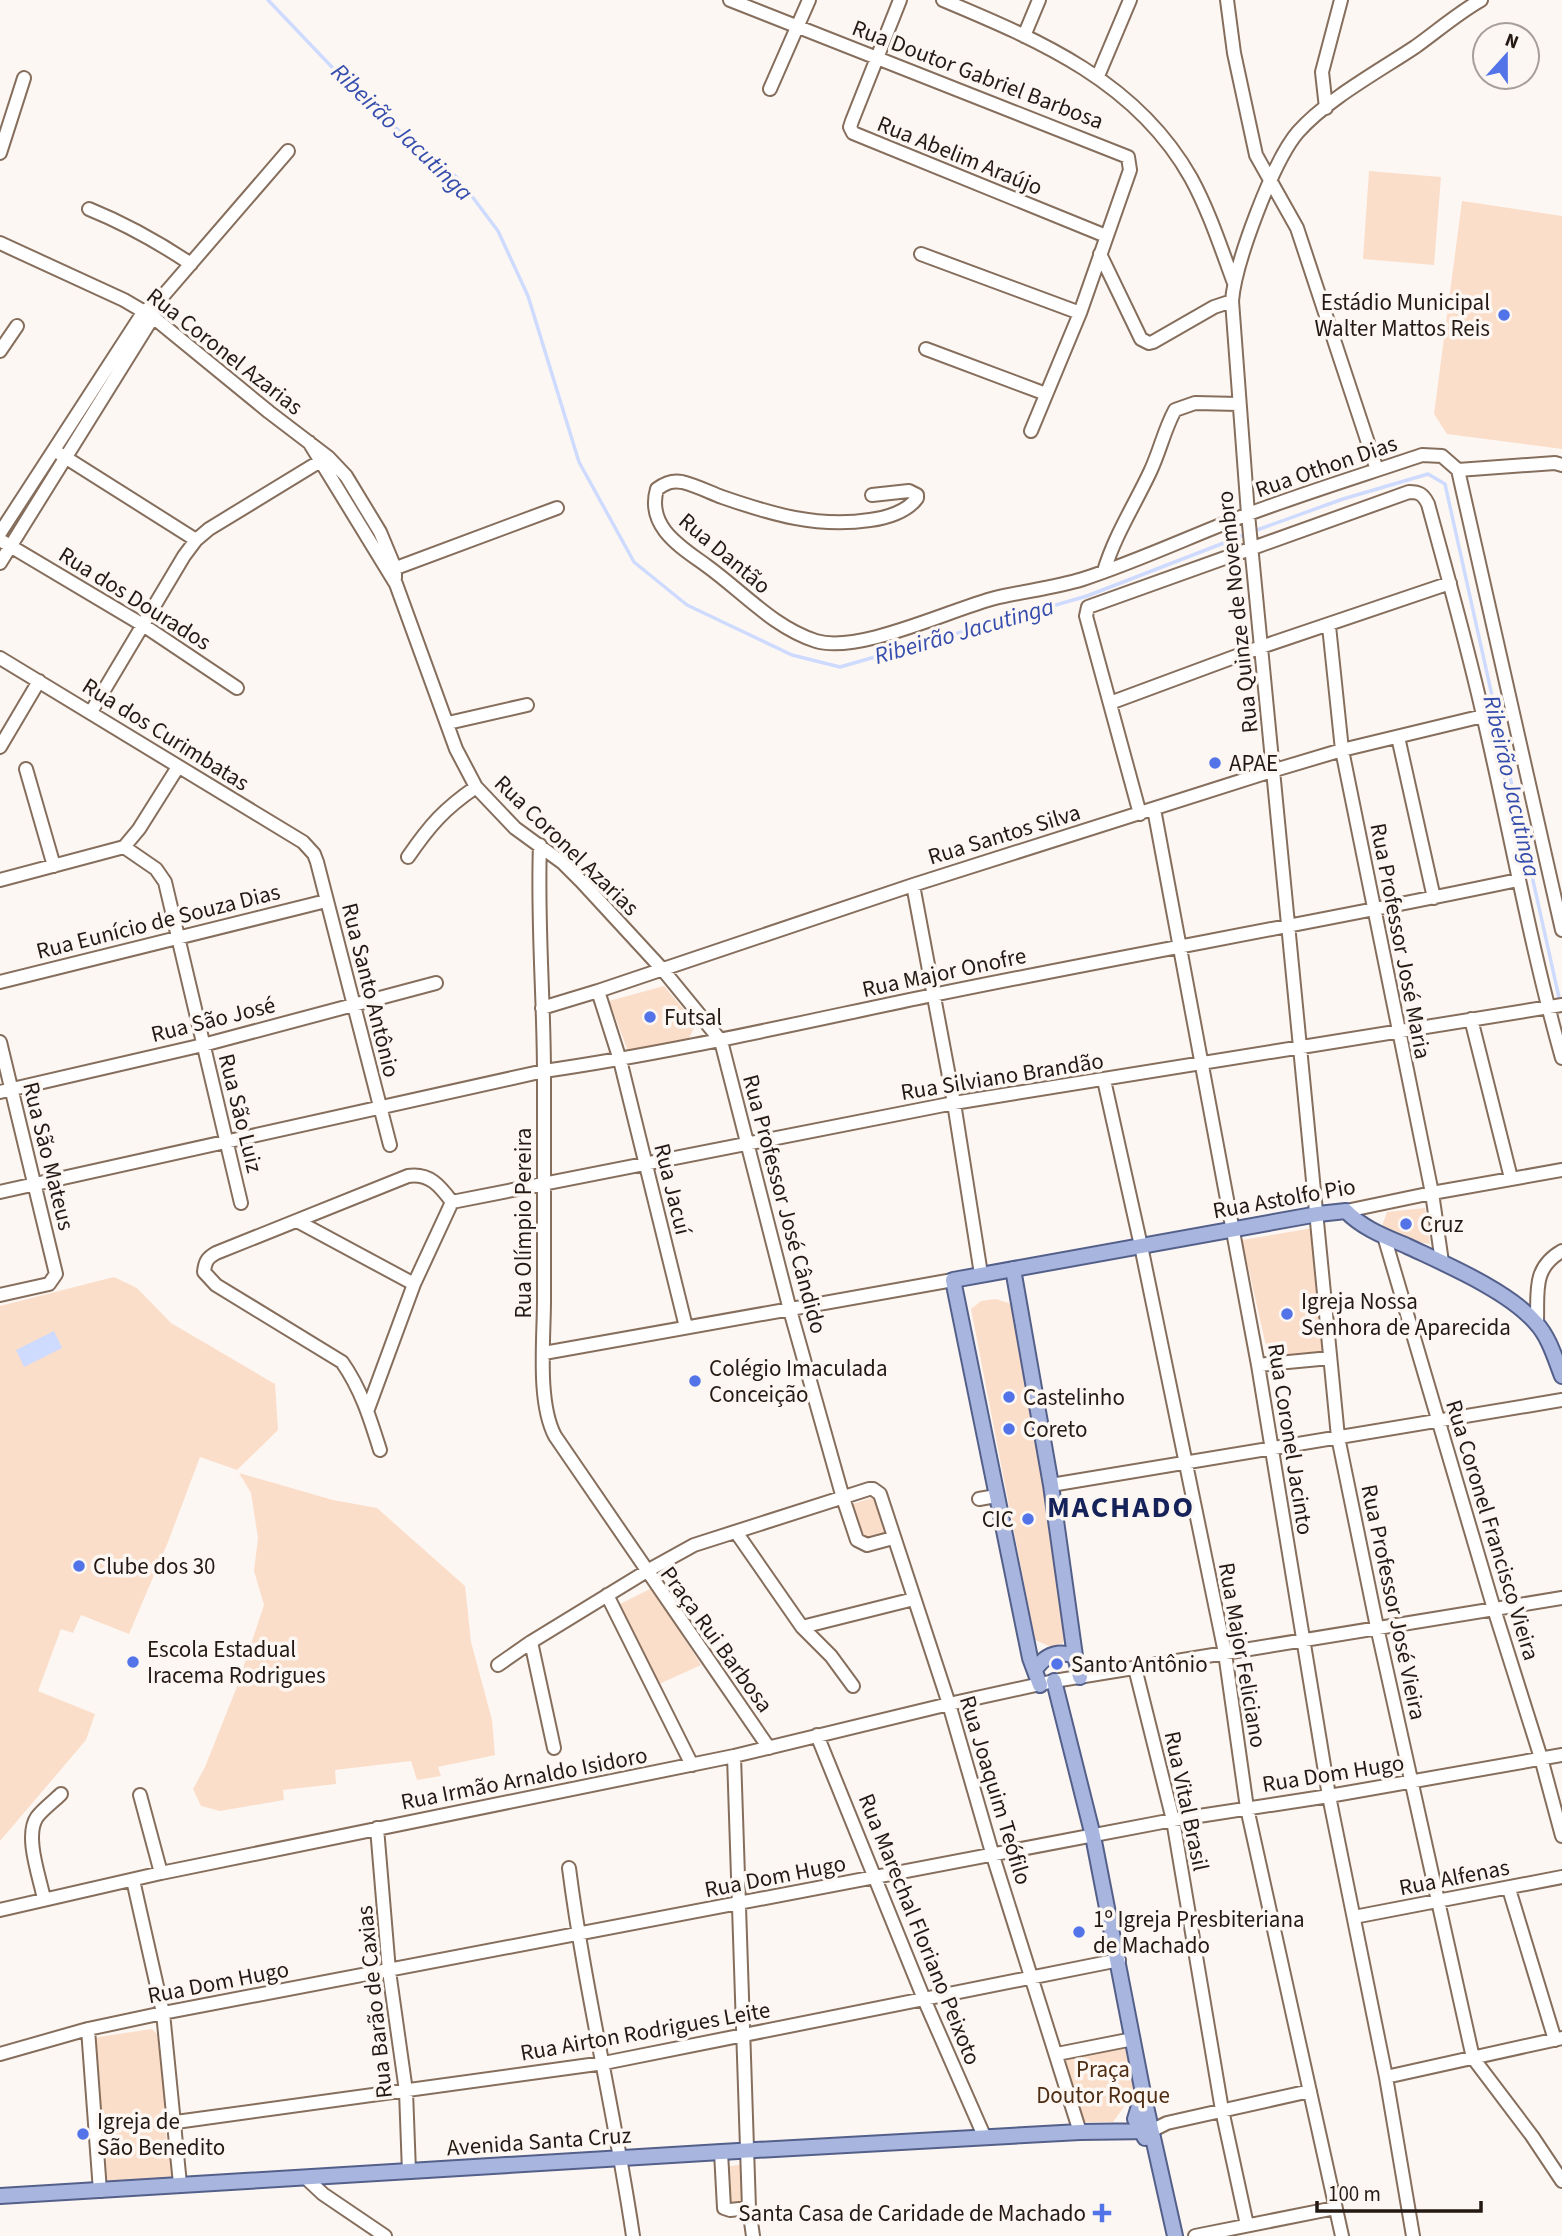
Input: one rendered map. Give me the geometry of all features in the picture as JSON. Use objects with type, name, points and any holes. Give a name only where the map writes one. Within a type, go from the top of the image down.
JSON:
[{"type":"main road","name":"Rua Astolfo Pio","points":[[953,1280],[1346,1211]]},
{"type":"main road","points":[[1346,1211],[1384,1236],[1442,1262],[1496,1292],[1537,1323],[1562,1376]]},
{"type":"main road","points":[[1013,1269],[1051,1485],[1080,1677]]},
{"type":"main road","points":[[953,1280],[1030,1658],[1035,1670],[1047,1683],[1093,1836],[1143,2092],[1144,2126],[1160,2159],[1175,2236]]},
{"type":"main road","points":[[1035,1670],[1041,1660],[1053,1654],[1065,1652],[1075,1656]]},
{"type":"main road","points":[[1080,2132],[1144,2126]]},
{"type":"main road","name":"Avenida Santa Cruz","points":[[0,2196],[1080,2132]]},
{"type":"street","name":"Rua Doutor Gabriel Barbosa","points":[[730,0],[1125,154],[1130,160],[1130,170],[1106,236]]},
{"type":"street","points":[[770,89],[809,0]]},
{"type":"street","name":"Rua Abelim Araújo","points":[[900,0],[852,121],[850,127],[853,133],[1106,236]]},
{"type":"street","points":[[943,0],[1024,37],[1098,76],[1152,122],[1176,153],[1204,206],[1234,283]]},
{"type":"street","points":[[1024,37],[1039,0]]},
{"type":"street","points":[[1098,76],[1130,0]]},
{"type":"street","points":[[1227,0],[1234,53],[1256,155],[1297,228],[1377,470]]},
{"type":"street","points":[[1325,108],[1322,72],[1341,0]]},
{"type":"street","name":"Rua Quinze de Novembro","points":[[1330,1358],[1238,404],[1234,283],[1270,179],[1298,132],[1325,108],[1478,1]]},
{"type":"street","points":[[1,151],[24,78]]},
{"type":"street","points":[[0,533],[52,450],[151,311],[288,151]]},
{"type":"street","points":[[89,209],[152,238],[191,264]]},
{"type":"street","points":[[1031,432],[1080,313],[1106,236]]},
{"type":"street","name":"Rua Coronel Azarias","points":[[0,243],[151,311],[309,442],[324,459],[391,570],[456,749],[476,787],[514,828],[540,845],[580,881],[663,970],[721,1041]]},
{"type":"street","points":[[921,254],[1080,313]]},
{"type":"street","points":[[1100,254],[1141,339],[1145,342],[1153,342],[1214,307],[1233,301]]},
{"type":"street","points":[[0,562],[5,543],[64,457],[151,311]]},
{"type":"street","points":[[0,351],[17,326]]},
{"type":"street","points":[[926,349],[1046,394]]},
{"type":"street","points":[[1104,571],[1115,538],[1152,469],[1167,424],[1175,410],[1195,403],[1238,404]]},
{"type":"street","points":[[52,450],[196,540]]},
{"type":"street","name":"Rua Othon Dias","points":[[1068,583],[1422,455],[1442,456],[1458,470]]},
{"type":"street","points":[[91,712],[196,540],[209,528],[324,459]]},
{"type":"street","points":[[1562,465],[1555,463],[1458,470],[1562,930]]},
{"type":"street","name":"Rua Dantão","points":[[872,495],[909,491],[918,498],[909,506],[883,518],[853,523],[823,523],[757,509],[681,481],[666,482],[657,489],[654,511],[659,524],[670,538],[730,583],[757,608],[817,641],[845,644],[870,639],[994,598],[1068,583]]},
{"type":"street","points":[[1140,814],[1086,612],[1091,606],[1252,546],[1409,492],[1418,492],[1428,503],[1450,583],[1483,716],[1518,880],[1554,1006],[1562,1058]]},
{"type":"street","points":[[391,570],[557,508]]},
{"type":"street","name":"Rua dos Dourados","points":[[5,543],[143,625],[237,688]]},
{"type":"street","points":[[1110,703],[1261,647],[1450,583]]},
{"type":"street","name":"Rua Professor José Maria","points":[[1329,626],[1342,750],[1432,1193],[1442,1262]]},
{"type":"street","name":"Rua dos Curimbatas","points":[[0,658],[309,848]]},
{"type":"street","points":[[0,747],[39,681]]},
{"type":"street","points":[[448,723],[527,705]]},
{"type":"street","name":"Rua Santos Silva","points":[[542,1008],[598,992],[913,885],[1275,770],[1342,750],[1483,716]]},
{"type":"street","points":[[1398,737],[1434,898]]},
{"type":"street","points":[[0,880],[124,847],[139,829],[178,767]]},
{"type":"street","points":[[26,769],[54,866]]},
{"type":"street","points":[[408,857],[433,822],[476,787]]},
{"type":"street","name":"Rua Coronel Jacinto","points":[[1154,809],[1258,1365],[1329,1796],[1386,2077],[1413,2236]]},
{"type":"street","name":"Rua Olímpio Pereira","points":[[540,845],[538,890],[544,1071],[545,1410],[548,1423],[647,1571]]},
{"type":"street","name":"Rua São Luiz","points":[[124,847],[162,876],[242,1203]]},
{"type":"street","name":"Rua Santo Antônio","points":[[309,848],[317,862],[378,1107],[390,1145]]},
{"type":"street","name":"Rua Major Onofre","points":[[0,1192],[544,1071],[721,1041],[932,995],[1518,880]]},
{"type":"street","points":[[913,885],[954,1103],[981,1274]]},
{"type":"street","name":"Rua Eunício de Souza Dias","points":[[0,982],[326,901]]},
{"type":"street","name":"Rua São José","points":[[5,1090],[203,1045],[436,983]]},
{"type":"street","name":"Rua Jacuí","points":[[598,992],[620,1060],[687,1327]]},
{"type":"street","name":"Rua Silviano Brandão","points":[[452,1202],[954,1103],[1554,1006]]},
{"type":"street","points":[[1471,1019],[1511,1178]]},
{"type":"street","name":"Rua Professor José Cândido","points":[[721,1041],[790,1310],[857,1540],[867,1545],[893,1538]]},
{"type":"street","name":"Rua São Mateus","points":[[0,1042],[5,1090],[55,1269],[53,1280],[49,1284],[0,1295]]},
{"type":"street","name":"Rua Major Feliciano","points":[[1104,1080],[1187,1462],[1225,1653],[1247,1808],[1342,2236]]},
{"type":"street","name":"Rua Astolfo Pio","points":[[1346,1211],[1562,1170]]},
{"type":"street","points":[[368,1409],[414,1284],[452,1202],[431,1178],[419,1174],[408,1176],[216,1254],[204,1264],[207,1278],[216,1285],[342,1362],[354,1379],[368,1409],[380,1450]]},
{"type":"street","points":[[297,1221],[414,1284]]},
{"type":"street","name":"Rua Coronel Francisco Vieira","points":[[1384,1236],[1562,1836]]},
{"type":"street","points":[[1537,1323],[1538,1284],[1542,1269],[1549,1258],[1562,1251]]},
{"type":"street","points":[[544,1353],[953,1280]]},
{"type":"street","points":[[1258,1365],[1330,1358]]},
{"type":"street","name":"Rua Professor José Vieira","points":[[1330,1358],[1338,1437],[1377,1627],[1473,2058]]},
{"type":"street","points":[[1051,1485],[1562,1399]]},
{"type":"street","name":"Rua Joaquim Teófilo","points":[[843,1498],[869,1489],[880,1494],[949,1704],[993,1856],[1057,2054]]},
{"type":"street","points":[[979,1499],[996,1496]]},
{"type":"street","points":[[647,1571],[694,1545],[843,1498]]},
{"type":"street","points":[[736,1532],[802,1626],[831,1656],[853,1686]]},
{"type":"street","name":"Praça Rui Barbosa","points":[[498,1665],[647,1571],[769,1748]]},
{"type":"street","points":[[607,1595],[692,1765]]},
{"type":"street","name":"Rua Irmão Arnaldo Isidoro","points":[[0,1910],[161,1873],[734,1756],[1047,1683],[1562,1598]]},
{"type":"street","points":[[802,1626],[914,1599]]},
{"type":"street","points":[[531,1642],[554,1748]]},
{"type":"street","name":"Rua Vital Brasil","points":[[1135,1668],[1172,1820],[1222,2110],[1247,2225]]},
{"type":"street","name":"Rua Marechal Floriano Peixoto","points":[[817,1735],[924,1999],[985,2138]]},
{"type":"street","name":"Rua Dom Hugo","points":[[0,2054],[88,2029],[163,2013],[1172,1820],[1329,1796],[1562,1755]]},
{"type":"street","points":[[734,1756],[749,2208],[753,2236]]},
{"type":"street","points":[[44,1899],[33,1848],[33,1825],[38,1816],[61,1794]]},
{"type":"street","points":[[140,1795],[161,1873]]},
{"type":"street","name":"Rua Barão de Caxias","points":[[377,1828],[389,1971],[406,2091],[409,2172]]},
{"type":"street","points":[[569,1868],[578,1934],[622,2158],[633,2236]]},
{"type":"street","name":"Rua Alfenas","points":[[1354,1917],[1562,1877]]},
{"type":"street","points":[[134,1880],[163,2013],[176,2122],[180,2184]]},
{"type":"street","points":[[1386,2077],[1558,2039],[1509,1889]]},
{"type":"street","name":"Rua Airton Rodrigues Leite","points":[[176,2122],[604,2063],[1119,1959]]},
{"type":"street","points":[[88,2029],[100,2191]]},
{"type":"street","points":[[1080,2132],[1057,2054],[1133,2039]]},
{"type":"street","points":[[1473,2058],[1562,2181]]},
{"type":"street","points":[[1144,2126],[1310,2091]]},
{"type":"street","points":[[721,2152],[724,2208],[749,2208]]},
{"type":"street","points":[[307,2179],[323,2194],[385,2236]]},
{"type":"street","points":[[1195,2236],[1335,2208]]},
{"type":"green space","points":[[1369,171],[1441,177],[1434,265],[1363,259]]},
{"type":"green space","name":"Estádio Municipal Walter Mattos Reis","points":[[1462,201],[1562,216],[1562,449],[1447,434],[1434,414]]},
{"type":"green space","points":[[664,986],[696,1024],[688,1040],[628,1051],[609,1001]]},
{"type":"green space","points":[[1425,1208],[1430,1244],[1395,1238],[1382,1226],[1387,1212]]},
{"type":"green space","points":[[1313,1228],[1324,1354],[1269,1359],[1242,1240]]},
{"type":"green space","name":"Clube dos 30","points":[[114,1277],[137,1288],[171,1323],[275,1384],[278,1430],[237,1470],[200,1457],[129,1634],[81,1615],[73,1633],[61,1629],[38,1691],[95,1714],[86,1740],[0,1841],[0,1306]]},
{"type":"green space","points":[[996,1299],[1012,1304],[1068,1631],[1063,1643],[1051,1647],[1035,1640],[971,1309],[981,1301]]},
{"type":"green space","points":[[239,1473],[333,1500],[377,1508],[465,1586],[471,1642],[492,1720],[495,1755],[438,1767],[441,1776],[417,1780],[411,1761],[335,1770],[336,1784],[283,1790],[284,1800],[220,1811],[201,1806],[193,1789],[205,1767],[236,1689],[264,1605],[254,1571],[258,1538],[251,1493]]},
{"type":"green space","points":[[871,1498],[878,1501],[889,1536],[869,1541],[861,1538],[850,1505]]},
{"type":"green space","points":[[652,1588],[701,1665],[657,1685],[620,1604]]},
{"type":"green space","points":[[152,2029],[157,2034],[169,2111],[164,2122],[173,2177],[103,2182],[92,2043],[98,2037]]},
{"type":"green space","name":"Praça Doutor Roque","points":[[1123,2044],[1129,2047],[1136,2090],[1113,2122],[1082,2122],[1062,2057]]},
{"type":"green space","points":[[744,2164],[744,2207],[725,2208],[724,2167]]},
{"type":"water","points":[[54,1331],[62,1348],[24,1367],[16,1350]]},
{"type":"waterway","name":"Ribeirão Jacutinga","points":[[268,0],[370,107],[459,179],[498,231],[528,296],[579,462],[634,562],[687,605],[792,655],[840,667],[1087,596],[1247,534]]},
{"type":"waterway","name":"Ribeirão Jacutinga","points":[[1254,531],[1343,499],[1428,474],[1445,484],[1562,1011]]},
{"type":"place","name":"Estádio Municipal Walter Mattos Reis","points":[[1504,315]]},
{"type":"place","name":"APAE","points":[[1215,763]]},
{"type":"place","name":"Futsal","points":[[650,1017]]},
{"type":"place","name":"Cruz","points":[[1406,1224]]},
{"type":"place","name":"Igreja Nossa Senhora de Aparecida","points":[[1287,1314]]},
{"type":"place","name":"Colégio Imaculada Conceição","points":[[695,1381]]},
{"type":"place","name":"Castelinho","points":[[1009,1397]]},
{"type":"place","name":"Coreto","points":[[1009,1429]]},
{"type":"place","name":"CIC","points":[[1028,1519]]},
{"type":"place","name":"Clube dos 30","points":[[79,1566]]},
{"type":"place","name":"Escola Estadual Iracema Rodrigues","points":[[133,1662]]},
{"type":"place","name":"Santo Antônio","points":[[1057,1664]]},
{"type":"place","name":"1º Igreja Presbiteriana de Machado","points":[[1079,1932]]},
{"type":"place","name":"Igreja de São Benedito","points":[[83,2134]]},
{"type":"place","name":"Santa Casa de Caridade de Machado","points":[[1102,2213]]},
{"type":"district","name":"MACHADO","points":[[1121,1507]]}]
